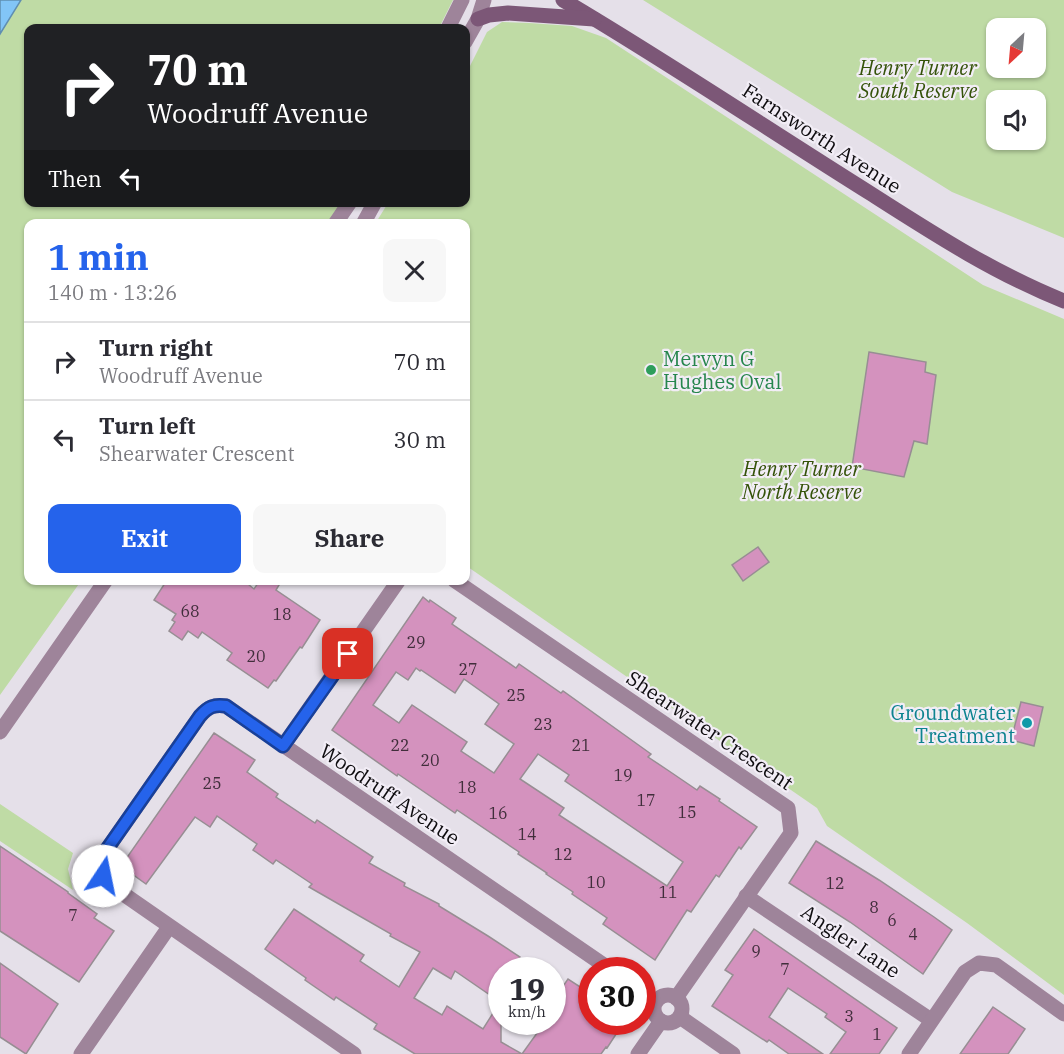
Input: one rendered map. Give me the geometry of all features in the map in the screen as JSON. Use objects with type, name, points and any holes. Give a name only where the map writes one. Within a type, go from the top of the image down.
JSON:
[{"type":"main road","name":"Farnsworth Avenue","points":[[564,0],[946,241],[1035,290],[1064,301]]},
{"type":"main road","points":[[478,19],[508,13],[597,20]]},
{"type":"street","points":[[450,24],[462,0]]},
{"type":"street","points":[[470,33],[478,19],[484,0]]},
{"type":"street","points":[[0,732],[103,585]]},
{"type":"street","points":[[283,746],[396,585]]},
{"type":"street","name":"Shearwater Crescent","points":[[461,585],[788,808],[791,832],[676,998]]},
{"type":"street","name":"Woodruff Avenue","points":[[354,1054],[169,927],[109,884],[103,876],[101,867],[107,849],[206,709],[216,705],[226,706],[592,957]]},
{"type":"street","name":"Angler Lane","points":[[746,896],[931,1020]]},
{"type":"street","points":[[81,1054],[169,927]]},
{"type":"street","points":[[909,1054],[965,972],[979,963],[996,965],[1064,1014]]},
{"type":"street","points":[[656,996],[668,994],[676,998],[682,1006],[680,1017],[672,1023],[661,1021],[656,1016]]},
{"type":"street","points":[[680,1017],[733,1054]]},
{"type":"street","points":[[638,1054],[661,1021]]},
{"type":"green space","points":[[21,0],[453,0],[441,24],[24,24],[24,207],[339,207],[331,219],[24,219],[24,585],[78,585],[0,695],[0,34]]},
{"type":"green space","name":"Henry Turner South Reserve","points":[[643,0],[1064,0],[1064,238],[952,192]]},
{"type":"green space","name":"Henry Turner North Reserve","points":[[502,22],[529,23],[572,26],[606,38],[983,285],[1064,319],[1064,995],[967,923],[827,826],[817,808],[470,568],[470,219],[378,219],[386,207],[470,207],[470,66],[487,32]]},
{"type":"green space","points":[[0,804],[73,853],[68,869],[73,890],[0,841]]},
{"type":"water","points":[[0,0],[21,0],[0,34]]},
{"type":"building","points":[[869,352],[926,362],[925,372],[936,375],[927,444],[914,441],[904,477],[852,467]]},
{"type":"building","points":[[758,547],[769,562],[743,581],[732,565]]},
{"type":"building","points":[[164,585],[249,585],[254,589],[257,585],[279,585],[276,590],[320,620],[302,648],[300,647],[276,681],[274,680],[268,688],[227,660],[232,653],[202,632],[198,638],[188,631],[182,640],[169,631],[175,622],[172,620],[176,614],[154,600]]},
{"type":"building","points":[[423,597],[456,618],[452,624],[516,668],[519,664],[561,693],[563,691],[651,754],[648,757],[697,790],[700,786],[757,827],[741,849],[739,847],[719,877],[716,875],[691,912],[687,910],[656,958],[603,924],[607,918],[518,854],[519,852],[457,810],[455,813],[398,774],[397,776],[332,730]],"holes":[[[416,668],[455,693],[464,679],[499,704],[485,724],[514,744],[494,773],[461,751],[467,742],[412,705],[399,723],[373,705],[396,672],[408,680]],[[538,754],[569,775],[565,781],[683,862],[667,886],[559,815],[564,808],[520,779]]]},
{"type":"building","name":"Groundwater Treatment","points":[[1021,702],[1043,707],[1034,746],[1011,740]]},
{"type":"building","points":[[214,733],[255,760],[247,772],[278,794],[276,797],[315,823],[317,820],[373,857],[369,863],[405,883],[404,886],[439,904],[520,957],[488,957],[488,994],[455,971],[451,979],[433,968],[414,998],[442,1015],[447,1006],[483,1029],[488,1021],[488,1035],[501,1035],[501,1042],[522,1054],[415,1054],[374,1029],[377,1024],[336,997],[334,1000],[265,949],[294,909],[364,955],[360,961],[399,987],[420,952],[309,887],[312,884],[276,860],[273,864],[253,850],[257,844],[217,816],[210,827],[195,817],[146,884],[121,866]]},
{"type":"building","points":[[816,841],[879,880],[952,930],[923,974],[850,922],[789,883]]},
{"type":"building","points":[[0,846],[68,892],[97,914],[94,918],[114,931],[79,982],[0,931]]},
{"type":"building","points":[[754,929],[897,1028],[879,1054],[830,1054],[846,1032],[825,1017],[827,1014],[788,988],[769,1017],[823,1054],[789,1054],[712,1006],[733,975],[725,970]]},
{"type":"building","points":[[0,963],[58,1004],[26,1054],[0,1037]]},
{"type":"building","points":[[568,979],[578,986],[578,1035],[616,1035],[601,1054],[522,1054],[536,1035],[566,1035],[566,982]]},
{"type":"building","points":[[993,1007],[1025,1029],[1008,1054],[960,1054]]},
{"type":"place","name":"Mervyn G Hughes Oval","points":[[651,370]]},
{"type":"place","name":"Groundwater Treatment","points":[[1027,723]]},
{"type":"route","points":[[103,876],[101,867],[107,849],[206,709],[216,705],[226,706],[283,746],[348,654]]}]
